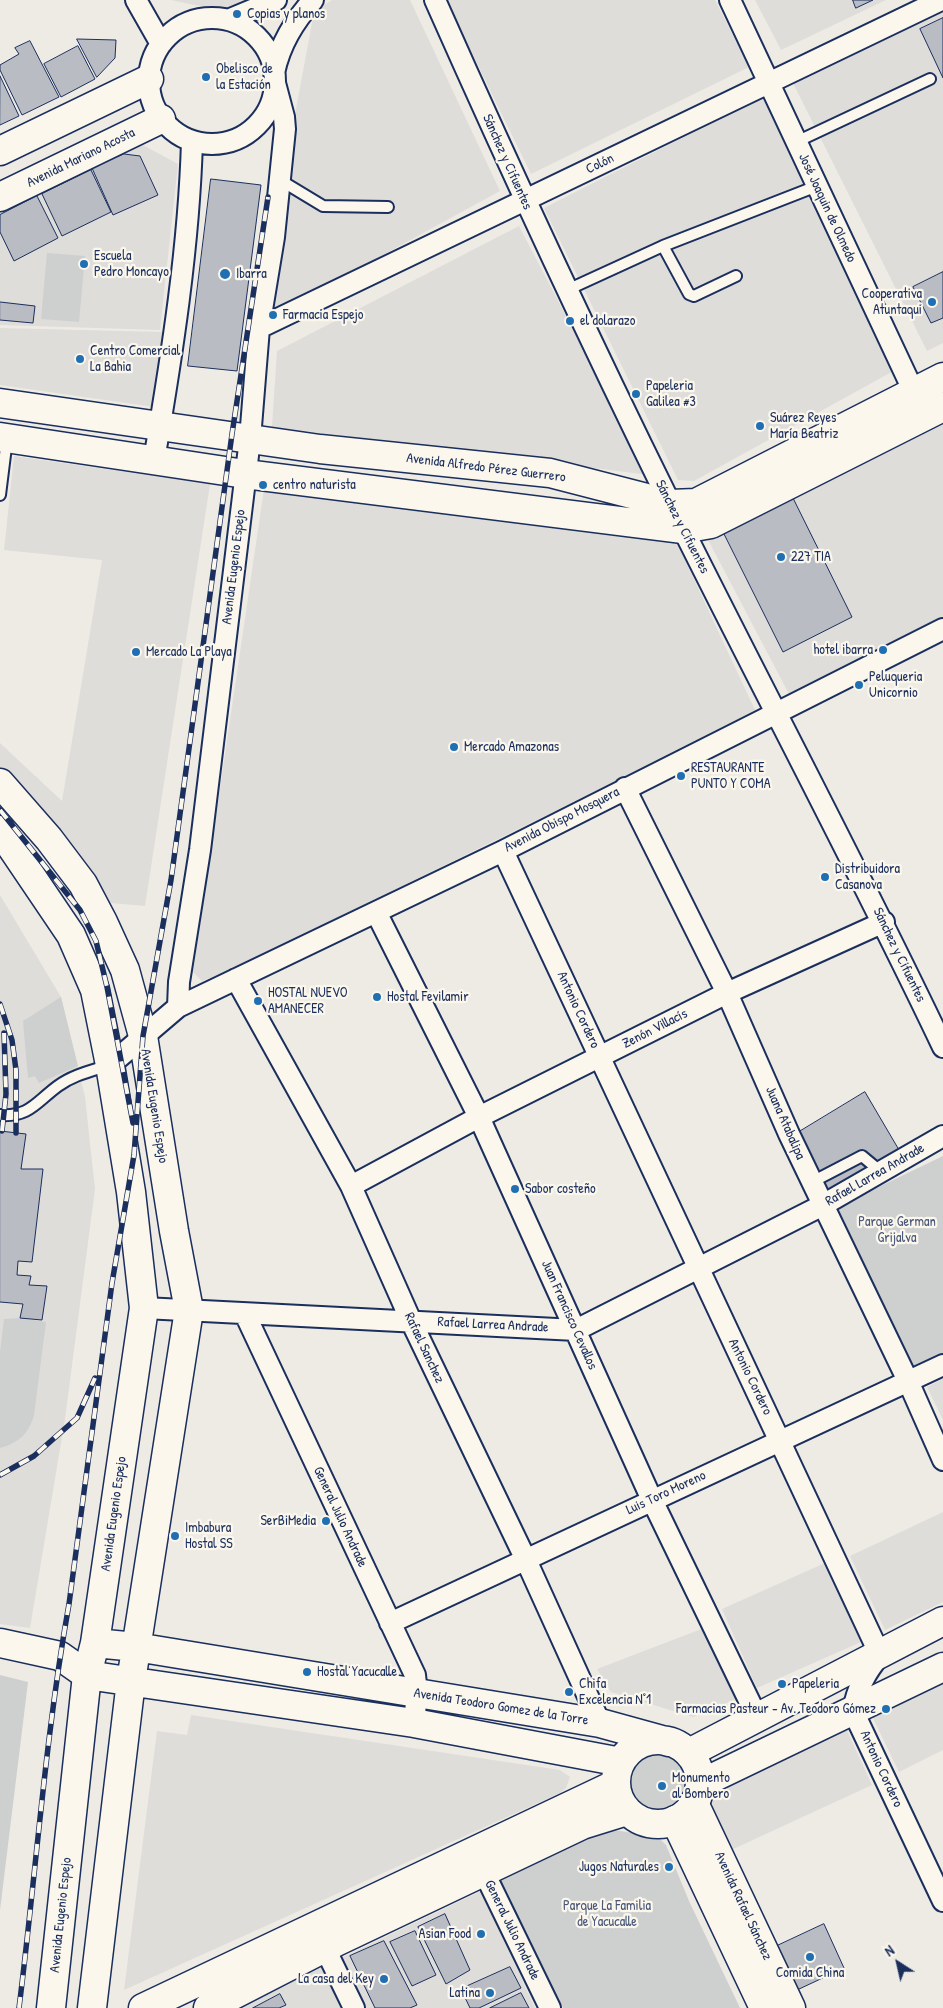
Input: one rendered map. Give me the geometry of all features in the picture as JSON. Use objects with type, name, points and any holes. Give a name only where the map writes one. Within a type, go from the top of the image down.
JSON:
[{"type":"main road","points":[[0,151],[149,78]]},
{"type":"main road","name":"Avenida Mariano Acosta","points":[[0,197],[162,119]]},
{"type":"main road","name":"Avenida Alfredo Pérez Guerrero","points":[[4,438],[244,474],[683,529],[711,524],[927,405],[943,377]]},
{"type":"main road","name":"Avenida Alfredo Pérez Guerrero","points":[[0,403],[160,426],[232,434],[250,440],[550,473],[670,504],[696,503],[927,405]]},
{"type":"main road","points":[[0,783],[49,839],[82,884],[104,922],[125,970],[143,1036]]},
{"type":"main road","points":[[0,830],[71,935],[95,990],[110,1065]]},
{"type":"main road","name":"Avenida Eugenio Espejo","points":[[92,2008],[131,1681],[189,1310],[174,1231],[143,1036]]},
{"type":"main road","name":"Avenida Eugenio Espejo","points":[[51,2008],[88,1675],[144,1308],[131,1192],[110,1065]]},
{"type":"main road","points":[[679,1748],[758,1719],[943,1621]]},
{"type":"main road","points":[[0,1643],[60,1656],[88,1675],[414,1723],[618,1773]]},
{"type":"main road","points":[[60,1656],[94,1643]]},
{"type":"main road","name":"Avenida Teodoro Gomez de la Torre","points":[[94,1643],[136,1648],[600,1722],[679,1748]]},
{"type":"main road","points":[[618,1773],[619,1799],[627,1811],[640,1820],[656,1824],[690,1802],[853,1710],[943,1667]]},
{"type":"main road","points":[[479,1862],[618,1773],[637,1746],[652,1741],[679,1748],[697,1768],[690,1802]]},
{"type":"main road","name":"Avenida Rafael Sánchez","points":[[690,1802],[764,2008]]},
{"type":"main road","name":"Avenida Rafael Sánchez","points":[[690,1802],[791,2008]]},
{"type":"main road","points":[[152,2006],[320,1937],[479,1862],[627,1811]]},
{"type":"main road","points":[[208,2008],[320,1937]]},
{"type":"street","points":[[136,0],[161,44]]},
{"type":"street","points":[[228,20],[276,0]]},
{"type":"street","points":[[275,78],[269,55],[260,39],[245,27],[228,20],[209,18],[191,22],[174,31],[161,44],[152,61],[149,78],[152,100],[162,119],[175,132],[192,141],[211,144],[230,141],[248,132],[262,119],[271,102],[284,42],[296,19],[313,0]]},
{"type":"street","name":"Sánchez y Cifuentes","points":[[435,0],[524,200],[670,504],[884,922],[943,1047]]},
{"type":"street","name":"José Joaquin de Olmedo","points":[[730,0],[817,186],[927,405]]},
{"type":"street","name":"Colón","points":[[260,328],[940,0]]},
{"type":"street","name":"Avenida Eugenio Espejo","points":[[110,1065],[178,1007],[179,982],[200,850],[244,474],[250,440],[260,328],[274,237],[280,180],[285,128],[275,78]]},
{"type":"street","points":[[154,460],[175,324],[191,178],[192,141]]},
{"type":"street","name":"Avenida Obispo Mosquera","points":[[178,1007],[503,851],[775,712],[943,629]]},
{"type":"street","name":"Juana Atabalipa","points":[[625,788],[727,993],[812,1182],[908,1381],[943,1460]]},
{"type":"street","name":"Antonio Cordero","points":[[503,851],[880,1655]]},
{"type":"street","name":"Juan Francisco Cevallos","points":[[376,912],[479,1117],[652,1500],[758,1719]]},
{"type":"street","name":"Zenón Villacís","points":[[351,1186],[479,1117],[727,993],[884,922]]},
{"type":"street","name":"Rafael Sanchez","points":[[236,979],[351,1186],[411,1321],[526,1560],[600,1722]]},
{"type":"street","name":"Rafael Larrea Andrade","points":[[144,1308],[576,1330],[699,1270],[823,1205],[943,1136]]},
{"type":"street","name":"General Julio Andrade","points":[[246,1314],[415,1676],[417,1693],[414,1723]]},
{"type":"street","name":"Luis Toro Moreno","points":[[390,1623],[780,1439],[943,1365]]},
{"type":"street","points":[[853,1710],[856,1695],[867,1672],[880,1655]]},
{"type":"street","name":"Antonio Cordero","points":[[853,1710],[943,1901]]},
{"type":"street","name":"General Julio Andrade","points":[[479,1862],[550,2008]]},
{"type":"street","points":[[320,1937],[354,2008]]},
{"type":"lane","points":[[796,142],[930,79]]},
{"type":"lane","points":[[280,180],[323,206],[388,207]]},
{"type":"lane","points":[[567,290],[663,246],[817,186]]},
{"type":"lane","points":[[663,246],[689,294],[694,296],[736,276]]},
{"type":"lane","points":[[0,495],[4,438]]},
{"type":"lane","points":[[0,1115],[14,1116],[24,1113],[58,1086],[80,1074],[110,1065]]},
{"type":"lane","points":[[812,1182],[862,1156],[874,1166],[878,1173]]},
{"type":"shaded area","points":[[171,0],[256,0],[237,14]]},
{"type":"shaded area","points":[[332,0],[410,0],[500,191],[273,315],[294,120],[314,12]]},
{"type":"shaded area","points":[[446,0],[715,0],[749,67],[531,174]]},
{"type":"shaded area","points":[[755,0],[886,0],[781,50]]},
{"type":"shaded area","points":[[943,10],[943,343],[927,351],[792,81]]},
{"type":"shaded area","points":[[769,94],[908,363],[694,481],[678,480],[544,208]]},
{"type":"shaded area","name":"Escuela Pedro Moncayo","points":[[141,144],[178,164],[160,330],[0,325],[0,204]]},
{"type":"shaded area","points":[[519,226],[649,475],[272,427],[277,351]]},
{"type":"shaded area","name":"Centro Comercial La Bahia","points":[[0,328],[163,332],[154,407],[0,385]]},
{"type":"shaded area","points":[[943,413],[943,618],[789,694],[706,536]]},
{"type":"shaded area","name":"Mercado La Playa","points":[[14,456],[210,484],[145,906],[111,903],[57,827],[0,772],[0,743],[62,801],[102,560],[4,550]]},
{"type":"shaded area","name":"Mercado Amazonas","points":[[264,489],[675,539],[755,710],[612,783],[237,967],[202,981],[193,972]]},
{"type":"shaded area","points":[[0,895],[61,997],[85,1097],[95,1189],[65,1419],[30,1628],[0,1624]]},
{"type":"shaded area","points":[[943,1379],[943,1420],[927,1387]]},
{"type":"shaded area","points":[[943,1512],[943,1602],[885,1630],[850,1556]]},
{"type":"shaded area","points":[[825,1563],[861,1642],[757,1688],[722,1609]]},
{"type":"shaded area","points":[[704,1628],[736,1699],[693,1717],[611,1692],[597,1669]]},
{"type":"shaded area","points":[[943,1672],[943,1750],[899,1772],[868,1708]]},
{"type":"shaded area","points":[[191,1715],[560,1770],[570,1777],[566,1788],[560,1793],[124,1990],[157,1731],[187,1735]]},
{"type":"shaded area","points":[[844,1724],[872,1785],[731,1850],[703,1789]]},
{"type":"shaded area","points":[[481,1891],[535,2008],[363,2008],[339,1959]]},
{"type":"shaded area","points":[[320,1965],[341,2008],[233,2008]]},
{"type":"green space","points":[[47,253],[85,256],[79,322],[41,319]]},
{"type":"green space","points":[[61,997],[78,1066],[39,1083],[35,1076],[28,1078],[23,1021]]},
{"type":"green space","name":"Parque German Grijalva","points":[[943,1156],[943,1354],[912,1369],[835,1208]]},
{"type":"green space","points":[[20,1318],[46,1322],[34,1415],[26,1432],[18,1440],[0,1448],[0,1352],[4,1319]]},
{"type":"green space","points":[[0,1675],[28,1682],[0,1910]]},
{"type":"green space","points":[[661,1751],[679,1757],[687,1765],[693,1783],[687,1801],[679,1809],[661,1815],[643,1809],[635,1801],[629,1783],[635,1765],[643,1757]]},
{"type":"green space","name":"Parque La Familia de Yacucalle","points":[[598,1825],[614,1830],[658,1837],[666,1845],[689,1901],[740,2008],[563,2008],[496,1877]]},
{"type":"building","points":[[853,0],[873,0],[856,8]]},
{"type":"building","points":[[943,18],[943,78],[920,29]]},
{"type":"building","points":[[77,39],[116,40],[115,58],[97,77]]},
{"type":"building","points":[[30,41],[59,97],[22,115],[0,70],[0,65],[19,54],[15,48]]},
{"type":"building","points":[[78,46],[95,79],[61,97],[44,64]]},
{"type":"building","points":[[0,76],[19,116],[0,125]]},
{"type":"building","points":[[124,154],[140,156],[158,195],[113,215],[92,168]]},
{"type":"building","points":[[91,170],[111,212],[62,236],[42,194]]},
{"type":"building","name":"Ibarra","points":[[211,179],[261,185],[237,371],[188,366]]},
{"type":"building","points":[[37,196],[58,238],[14,261],[0,232],[0,215]]},
{"type":"building","name":"Cooperativa Atuntaqui","points":[[943,272],[943,318],[931,323],[913,287]]},
{"type":"building","points":[[0,302],[35,306],[33,323],[0,320]]},
{"type":"building","points":[[791,494],[852,617],[783,652],[721,528]]},
{"type":"building","points":[[865,1092],[902,1155],[830,1196],[799,1132]]},
{"type":"building","points":[[0,1131],[26,1134],[21,1169],[43,1169],[32,1262],[18,1261],[17,1275],[31,1276],[29,1285],[47,1286],[42,1320],[20,1318],[23,1304],[0,1302]]},
{"type":"building","points":[[445,1914],[470,1970],[446,1984],[418,1927]]},
{"type":"building","name":"Comida China","points":[[824,1924],[844,1968],[797,1990],[777,1946]]},
{"type":"building","points":[[415,1931],[436,1975],[412,1986],[390,1942]]},
{"type":"building","points":[[384,1941],[417,2005],[410,2008],[375,2008],[350,1956]]},
{"type":"building","points":[[510,1967],[521,1988],[479,2008],[470,2008],[461,1989]]},
{"type":"building","points":[[521,1993],[529,2008],[490,2008]]},
{"type":"building","points":[[280,1994],[286,2005],[279,2008],[253,2008]]},
{"type":"railway","points":[[19,2008],[53,1705],[69,1604],[112,1283],[134,1155],[143,1036],[171,880],[232,434],[268,197]]},
{"type":"railway","points":[[0,810],[80,910],[96,941],[107,987],[133,1123]]},
{"type":"railway","points":[[0,1004],[12,1040],[16,1070],[16,1133]]},
{"type":"railway","points":[[2,1131],[6,1094],[4,1033]]},
{"type":"railway","points":[[0,1475],[34,1456],[77,1418],[95,1378]]},
{"type":"place","name":"Copias y planos","points":[[237,14]]},
{"type":"place","name":"Obelisco de la Estación","points":[[206,77]]},
{"type":"place","name":"Escuela Pedro Moncayo","points":[[84,264]]},
{"type":"place","name":"Ibarra","points":[[225,274]]},
{"type":"place","name":"Cooperativa Atuntaqui","points":[[932,302]]},
{"type":"place","name":"Farmacia Espejo","points":[[273,315]]},
{"type":"place","name":"el dolarazo","points":[[570,321]]},
{"type":"place","name":"Centro Comercial La Bahia","points":[[80,359]]},
{"type":"place","name":"Papeleria Galilea #3","points":[[636,394]]},
{"type":"place","name":"Suárez Reyes María Beatriz","points":[[760,426]]},
{"type":"place","name":"centro naturista","points":[[263,485]]},
{"type":"place","name":"227 TIA","points":[[781,557]]},
{"type":"place","name":"hotel ibarra","points":[[883,650]]},
{"type":"place","name":"Mercado La Playa","points":[[136,652]]},
{"type":"place","name":"Peluqueria Unicornio","points":[[859,685]]},
{"type":"place","name":"Mercado Amazonas","points":[[454,747]]},
{"type":"place","name":"RESTAURANTE PUNTO Y COMA","points":[[681,776]]},
{"type":"place","name":"Distribuidora Casanova","points":[[825,877]]},
{"type":"place","name":"Hostal Fevilamir","points":[[377,997]]},
{"type":"place","name":"HOSTAL NUEVO AMANECER","points":[[258,1001]]},
{"type":"place","name":"Sabor costeño","points":[[515,1189]]},
{"type":"place","name":"SerBiMedia","points":[[326,1521]]},
{"type":"place","name":"Imbabura Hostal SS","points":[[175,1536]]},
{"type":"place","name":"Hostal Yacucalle","points":[[307,1672]]},
{"type":"place","name":"Papeleria","points":[[782,1684]]},
{"type":"place","name":"Chifa Excelencia N°1","points":[[569,1692]]},
{"type":"place","name":"Farmacias Pasteur - Av. Teodoro Gómez","points":[[886,1709]]},
{"type":"place","name":"Monumento al Bombero","points":[[662,1786]]},
{"type":"place","name":"Jugos Naturales","points":[[669,1867]]},
{"type":"place","name":"Asian Food","points":[[481,1934]]},
{"type":"place","name":"Comida China","points":[[810,1957]]},
{"type":"place","name":"La casa del Key","points":[[384,1979]]},
{"type":"place","name":"Latina","points":[[490,1993]]}]
